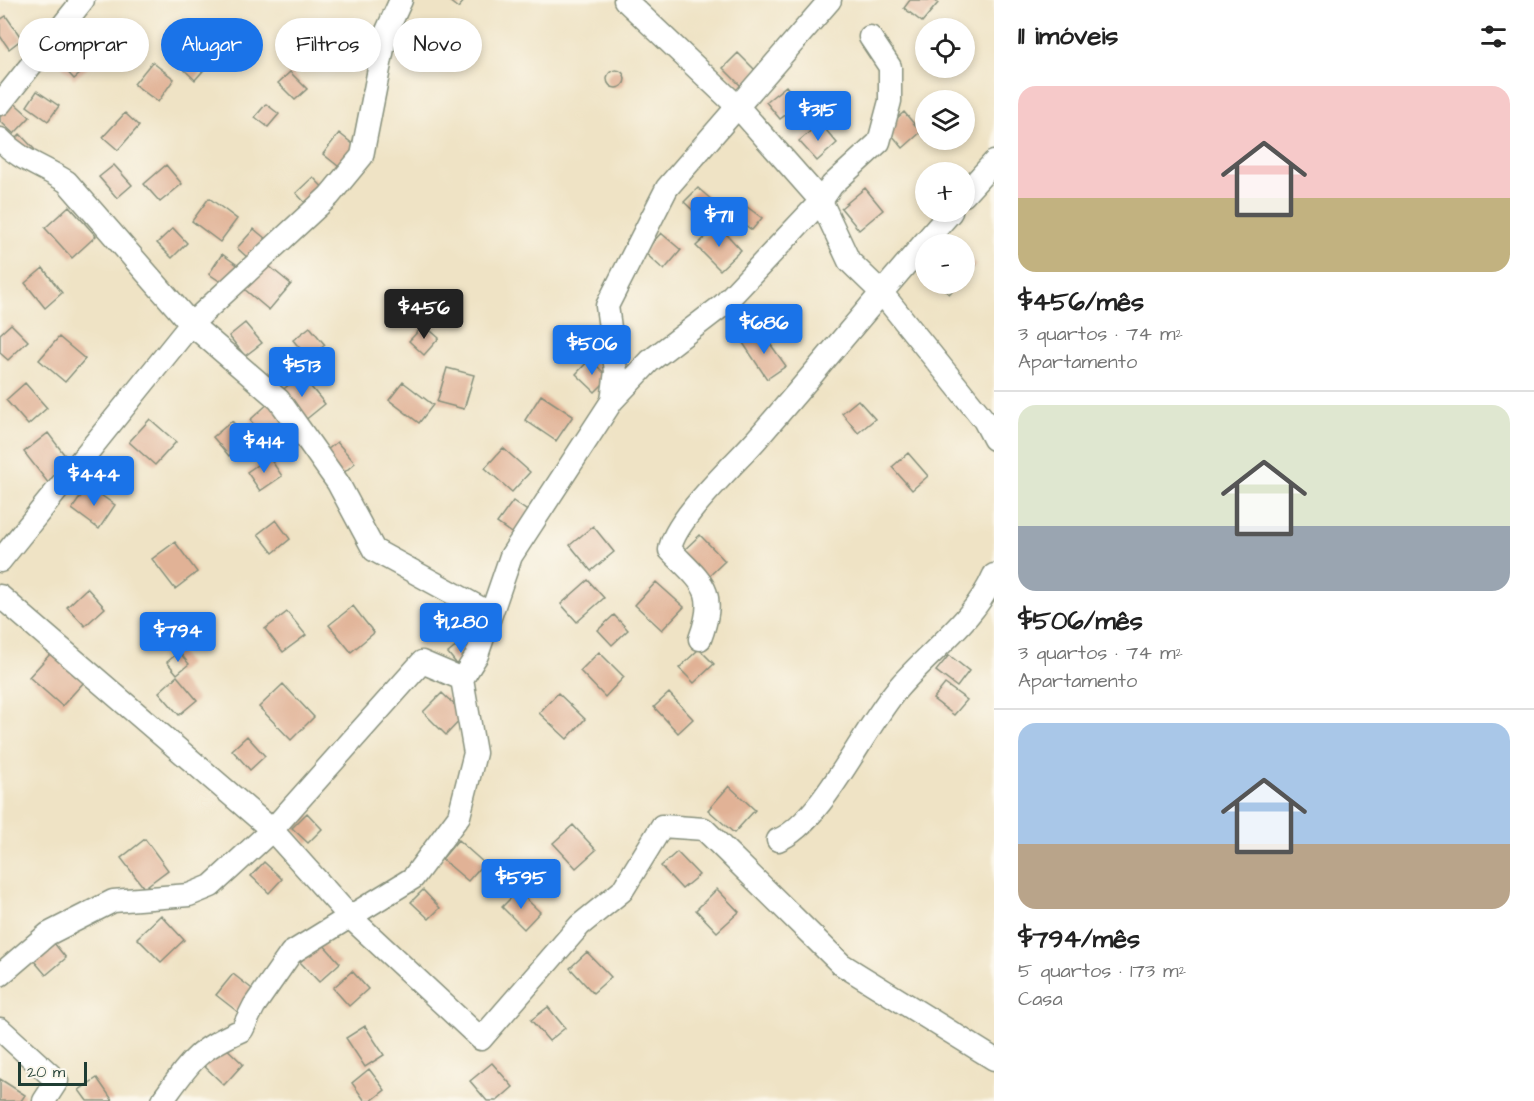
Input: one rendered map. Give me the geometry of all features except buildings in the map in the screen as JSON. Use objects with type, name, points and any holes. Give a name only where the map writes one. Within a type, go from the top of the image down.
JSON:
[{"type":"street","points":[[0,104],[82,0]]},
{"type":"street","points":[[0,561],[191,324],[328,196],[362,156],[386,33],[401,0]]},
{"type":"street","points":[[626,0],[738,106],[821,201],[849,261],[880,292],[984,420],[994,439]]},
{"type":"street","points":[[612,401],[616,371],[607,306],[667,188],[830,0]]},
{"type":"street","points":[[162,1101],[196,1054],[216,1041],[242,1030],[254,1006],[291,953],[413,878],[459,816],[475,753],[462,679],[477,655],[511,556],[612,401],[650,361],[723,305],[821,201],[832,185],[879,142],[890,101],[890,67],[870,37]]},
{"type":"street","points":[[0,139],[14,155],[48,169],[67,182],[191,324],[279,399],[338,483],[374,550],[491,614]]},
{"type":"street","points":[[975,183],[994,162]]},
{"type":"street","points":[[700,639],[709,614],[704,586],[670,550],[671,541],[696,505],[756,441],[880,292],[942,222]]},
{"type":"street","points":[[778,840],[792,835],[843,772],[885,704],[987,590],[994,575]]},
{"type":"street","points":[[0,596],[272,830],[350,916],[481,1039],[580,925],[622,891],[662,826],[704,829],[841,964],[994,1059]]},
{"type":"street","points":[[0,975],[48,934],[113,901],[189,895],[211,886],[272,830],[422,662],[462,679]]},
{"type":"street","points":[[0,1029],[57,1081],[44,1101]]}]
